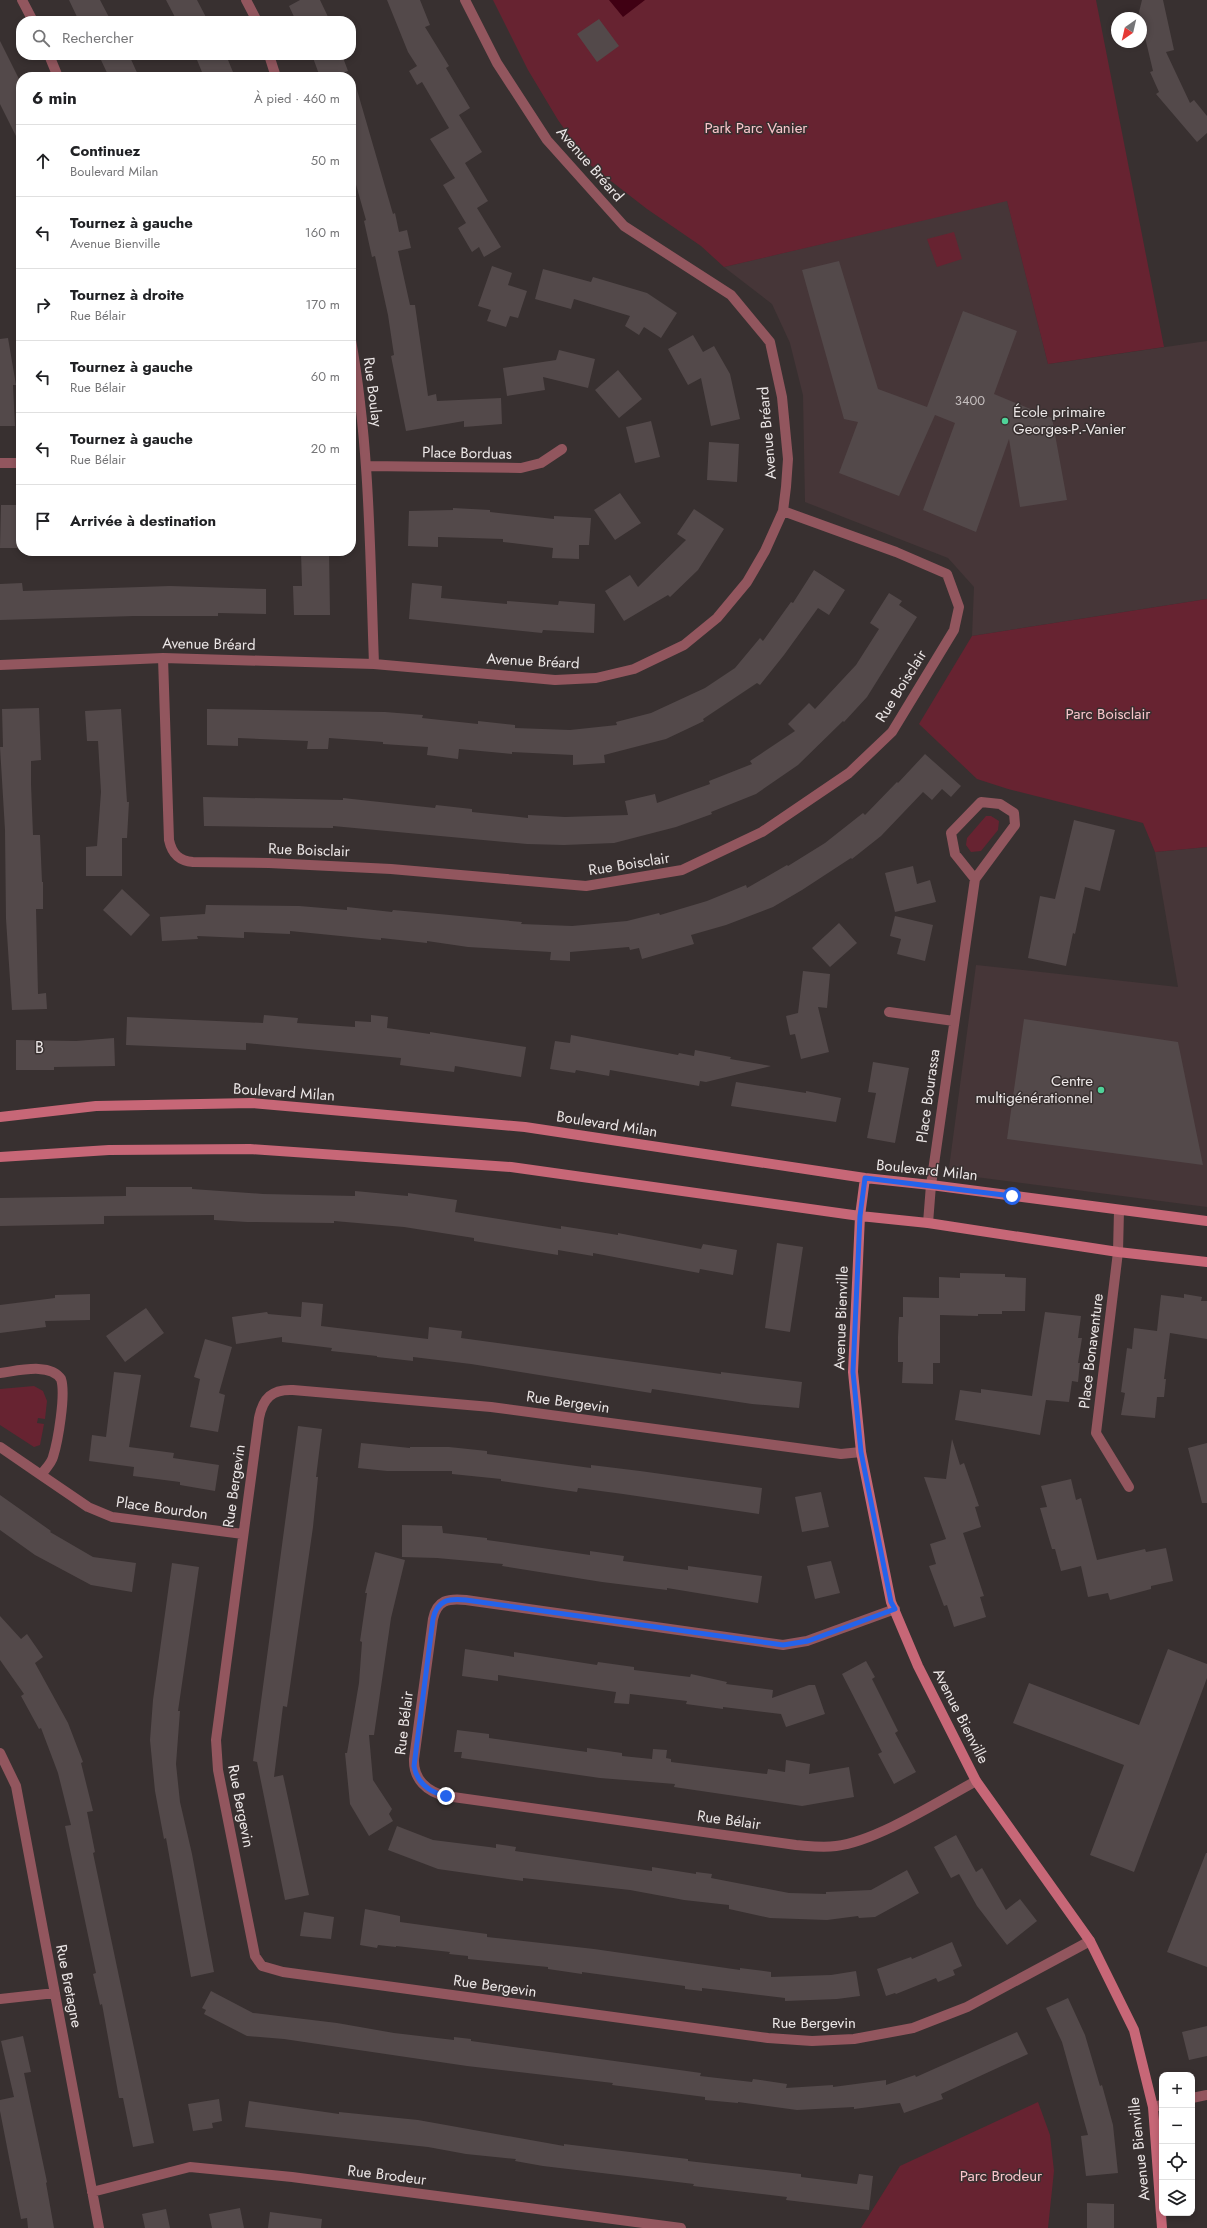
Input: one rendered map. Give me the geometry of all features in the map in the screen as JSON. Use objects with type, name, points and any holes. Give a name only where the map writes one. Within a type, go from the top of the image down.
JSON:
[{"type":"main road","name":"Boulevard Milan","points":[[0,1117],[96,1106],[252,1103],[525,1127],[865,1178],[931,1185],[1207,1221]]},
{"type":"main road","points":[[0,1157],[109,1150],[250,1149],[511,1167],[860,1216],[928,1223],[1118,1252],[1207,1262]]},
{"type":"main road","name":"Avenue Bienville","points":[[865,1178],[860,1216],[853,1372],[861,1452],[891,1602],[918,1666],[976,1780],[1090,1941],[1134,2030],[1157,2106],[1162,2228]]},
{"type":"street","points":[[22,0],[30,16]]},
{"type":"street","points":[[246,0],[254,16]]},
{"type":"street","name":"Avenue Bréard","points":[[0,665],[163,658],[374,664],[555,680],[596,678],[640,667],[684,645],[707,628],[728,608],[756,567],[783,511],[788,459],[782,397],[770,342],[731,295],[624,226],[552,145],[497,63],[465,0]]},
{"type":"street","points":[[51,60],[56,72]]},
{"type":"street","points":[[270,60],[274,72]]},
{"type":"street","name":"Rue Boulay","points":[[356,368],[367,466],[374,664]]},
{"type":"street","name":"Place Borduas","points":[[367,466],[521,468],[541,463],[562,449]]},
{"type":"street","points":[[0,464],[16,463]]},
{"type":"street","name":"Rue Boisclair","points":[[163,658],[169,840],[172,851],[181,860],[193,862],[269,863],[391,869],[586,886],[682,870],[762,832],[849,773],[892,732],[954,630],[959,607],[947,574],[896,552],[783,511]]},
{"type":"street","name":"Place Bourassa","points":[[928,1223],[931,1185],[975,879],[1015,825],[1014,813],[1000,804],[981,802],[951,833],[955,854],[975,879]]},
{"type":"street","points":[[889,1012],[954,1021]]},
{"type":"street","name":"Place Bonaventure","points":[[1119,1210],[1118,1252],[1096,1433],[1129,1487]]},
{"type":"street","points":[[0,1373],[45,1370],[55,1372],[61,1379],[62,1400],[54,1453],[50,1463],[41,1475]]},
{"type":"street","name":"Rue Bergevin","points":[[861,1452],[840,1454],[491,1407],[293,1390],[278,1391],[266,1398],[260,1410],[217,1727],[216,1756],[252,1945],[257,1960],[266,1968],[283,1972],[768,2038],[833,2041],[894,2033],[938,2020],[968,2007],[1090,1941]]},
{"type":"street","name":"Place Bourdon","points":[[0,1447],[88,1507],[112,1517],[243,1534]]},
{"type":"street","name":"Rue Bélair","points":[[895,1609],[808,1641],[783,1645],[466,1600],[448,1600],[438,1606],[433,1619],[414,1759],[415,1772],[424,1785],[432,1792],[446,1796],[788,1844],[822,1847],[844,1844],[870,1836],[976,1780]]},
{"type":"street","name":"Rue Bretagne","points":[[0,1753],[16,1786],[99,2228]]},
{"type":"street","points":[[0,1999],[55,1993]]},
{"type":"street","points":[[1195,2097],[1207,2095]]},
{"type":"street","name":"Rue Brodeur","points":[[92,2192],[190,2167],[292,2177],[681,2228]]},
{"type":"shaded area","points":[[609,0],[645,0],[623,17]]},
{"type":"shaded area","name":"École primaire Georges-P.-Vanier","points":[[1007,200],[1048,364],[1207,341],[1207,599],[972,636],[974,587],[948,558],[805,502],[803,395],[790,343],[772,304],[724,267]]},
{"type":"shaded area","name":"Centre multigénérationnel","points":[[1207,847],[1207,1207],[968,1176],[949,1168],[976,965],[1178,987],[1155,852]]},
{"type":"green space","name":"Park Parc Vanier","points":[[493,0],[1096,0],[1164,347],[1048,364],[1007,201],[724,267],[701,246],[647,209],[589,164],[558,120],[528,70]]},
{"type":"green space","points":[[954,232],[962,259],[937,267],[927,239]]},
{"type":"green space","name":"Parc Boisclair","points":[[1207,599],[1207,847],[1155,852],[1143,823],[1008,789],[977,779],[919,724],[972,636]]},
{"type":"green space","points":[[986,816],[991,816],[999,821],[998,830],[981,851],[971,852],[966,845],[967,838]]},
{"type":"green space","points":[[34,1386],[43,1391],[47,1401],[45,1419],[38,1418],[37,1423],[44,1424],[40,1445],[34,1447],[0,1425],[0,1389]]},
{"type":"green space","name":"Parc Brodeur","points":[[1038,2102],[1050,2135],[1054,2171],[1048,2228],[861,2228],[900,2166]]},
{"type":"building","points":[[69,0],[100,0],[108,16],[77,16]]},
{"type":"building","points":[[166,0],[197,0],[205,16],[174,16]]},
{"type":"building","points":[[300,0],[320,0],[328,16],[294,16],[289,6]]},
{"type":"building","points":[[387,0],[420,0],[430,25],[425,27],[449,66],[446,68],[470,108],[459,115],[482,152],[465,163],[488,201],[477,208],[501,247],[484,257],[479,247],[472,252],[458,228],[466,223],[443,185],[455,178],[430,139],[449,128],[422,82],[417,85],[409,71],[417,66],[408,52]]},
{"type":"building","points":[[1142,0],[1163,0],[1174,50],[1166,52],[1190,103],[1194,100],[1207,116],[1207,133],[1197,142],[1156,94],[1159,92],[1150,72],[1153,71],[1147,46],[1147,12],[1139,12]]},
{"type":"building","points":[[599,19],[619,46],[597,62],[577,34]]},
{"type":"building","points":[[0,41],[16,73],[16,136],[0,104]]},
{"type":"building","points":[[101,60],[131,60],[137,72],[107,72]]},
{"type":"building","points":[[197,60],[228,60],[233,72],[202,72]]},
{"type":"building","points":[[314,60],[344,60],[348,71],[346,72],[318,72]]},
{"type":"building","points":[[356,86],[393,214],[395,213],[399,232],[407,230],[411,248],[398,251],[410,305],[415,305],[428,396],[436,394],[437,401],[501,398],[502,424],[464,427],[464,421],[406,431],[391,356],[394,355],[388,315],[375,256],[372,257],[364,221],[366,220],[356,185]]},
{"type":"building","points":[[839,261],[878,389],[927,407],[963,311],[1017,331],[994,394],[1052,418],[1067,500],[1020,507],[1009,439],[976,532],[923,510],[955,423],[935,415],[899,496],[839,473],[858,422],[844,419],[802,270]]},
{"type":"building","points":[[492,266],[512,273],[508,285],[527,291],[518,318],[510,316],[506,327],[487,321],[491,310],[478,306]]},
{"type":"building","points":[[543,269],[591,282],[593,277],[647,293],[677,313],[661,338],[644,327],[639,335],[625,326],[630,316],[574,299],[571,309],[535,299]]},
{"type":"building","points":[[693,335],[703,352],[714,346],[730,374],[740,419],[711,426],[701,378],[688,385],[668,349]]},
{"type":"building","points":[[8,338],[16,385],[13,385],[15,426],[0,426],[0,339]]},
{"type":"building","points":[[559,350],[595,359],[588,388],[543,377],[545,390],[507,396],[503,368],[556,360]]},
{"type":"building","points":[[618,370],[642,399],[619,418],[595,390]]},
{"type":"building","points":[[651,421],[660,457],[635,463],[626,427]]},
{"type":"building","points":[[709,442],[739,444],[737,482],[707,480]]},
{"type":"building","points":[[620,493],[641,523],[615,540],[594,510]]},
{"type":"building","points":[[1,505],[16,505],[16,548],[0,548]]},
{"type":"building","points":[[453,508],[490,510],[490,512],[554,519],[554,516],[591,518],[589,545],[579,545],[579,559],[552,558],[553,548],[503,542],[503,539],[438,537],[438,547],[408,546],[409,511],[453,510]]},
{"type":"building","points":[[694,509],[724,529],[698,570],[670,597],[668,595],[624,621],[605,591],[630,575],[638,587],[686,540],[677,534]]},
{"type":"building","points":[[301,556],[329,556],[330,615],[294,615],[293,586],[302,586]]},
{"type":"building","points":[[814,570],[845,590],[829,615],[818,608],[760,685],[757,683],[703,719],[704,721],[666,739],[604,755],[605,763],[573,765],[573,755],[512,752],[512,754],[459,749],[458,759],[427,755],[428,747],[329,738],[328,749],[307,749],[308,741],[238,738],[238,746],[207,745],[207,709],[385,712],[423,715],[422,718],[478,724],[478,721],[515,725],[515,728],[570,730],[617,725],[616,722],[651,713],[705,688],[735,668],[760,638],[763,641],[791,602],[793,603]]},
{"type":"building","points":[[22,583],[23,591],[170,586],[266,589],[266,614],[218,613],[218,616],[134,616],[0,620],[0,584]]},
{"type":"building","points":[[412,583],[442,586],[441,598],[507,604],[507,601],[558,605],[559,601],[595,604],[594,633],[543,630],[542,633],[409,619]]},
{"type":"building","points":[[889,593],[902,601],[899,605],[917,617],[867,697],[844,722],[843,721],[798,765],[756,794],[711,812],[712,814],[676,827],[614,843],[564,845],[527,844],[333,826],[333,828],[204,826],[203,797],[343,800],[343,798],[435,808],[436,805],[472,809],[472,812],[528,818],[528,815],[565,817],[628,815],[625,801],[655,794],[657,803],[710,784],[709,781],[752,764],[750,761],[795,731],[788,724],[809,703],[815,709],[856,665],[879,629],[870,623]]},
{"type":"building","points":[[39,708],[41,760],[31,761],[31,784],[33,835],[40,835],[43,882],[43,909],[36,909],[38,994],[46,993],[47,1009],[12,1010],[6,919],[5,830],[0,747],[3,747],[2,709]]},
{"type":"building","points":[[121,709],[127,802],[129,802],[127,838],[122,838],[122,876],[86,876],[86,847],[97,846],[101,792],[98,741],[87,741],[85,711]]},
{"type":"building","points":[[925,754],[961,786],[951,797],[942,789],[932,800],[923,792],[881,836],[852,859],[851,858],[802,890],[773,907],[726,925],[691,935],[694,944],[642,959],[639,948],[630,950],[629,947],[570,952],[570,961],[550,960],[551,952],[468,947],[427,941],[427,943],[381,938],[381,940],[290,931],[290,934],[244,932],[244,938],[197,936],[198,939],[162,941],[160,917],[205,914],[206,905],[299,906],[347,910],[347,907],[522,922],[521,924],[572,926],[627,921],[659,913],[660,915],[707,901],[746,885],[747,888],[787,865],[788,866],[825,843],[863,813],[865,815]]},
{"type":"building","points":[[1074,820],[1115,830],[1100,891],[1085,887],[1075,934],[1073,933],[1066,966],[1028,958],[1040,896],[1055,899]]},
{"type":"building","points":[[913,866],[917,884],[930,880],[936,902],[895,912],[885,873]]},
{"type":"building","points":[[122,889],[150,915],[131,936],[103,910]]},
{"type":"building","points":[[895,916],[933,925],[925,961],[897,954],[901,939],[890,936]]},
{"type":"building","points":[[839,923],[857,943],[830,967],[812,948]]},
{"type":"building","points":[[803,971],[830,974],[827,1008],[818,1007],[829,1052],[801,1059],[795,1034],[790,1035],[786,1016],[798,1013]]},
{"type":"building","points":[[264,1015],[298,1018],[297,1023],[355,1027],[355,1021],[371,1022],[371,1015],[388,1017],[387,1028],[430,1034],[430,1032],[526,1047],[521,1077],[455,1066],[454,1072],[400,1065],[401,1058],[246,1043],[246,1050],[126,1045],[127,1017],[263,1023]]},
{"type":"building","name":"Centre multigénérationnel","points":[[1024,1019],[1178,1042],[1203,1165],[1007,1139]]},
{"type":"building","points":[[571,1035],[678,1055],[679,1053],[694,1056],[695,1050],[731,1057],[730,1059],[771,1066],[706,1082],[700,1081],[699,1086],[610,1070],[609,1076],[576,1070],[575,1073],[550,1069],[555,1041],[570,1043]]},
{"type":"building","points":[[114,1038],[115,1066],[54,1067],[54,1070],[16,1070],[16,1040],[76,1041]]},
{"type":"building","points":[[873,1062],[909,1068],[895,1143],[867,1138],[876,1093],[868,1092]]},
{"type":"building","points":[[736,1082],[806,1093],[806,1091],[841,1098],[836,1122],[731,1106]]},
{"type":"building","points":[[126,1187],[192,1187],[192,1189],[263,1194],[355,1196],[355,1191],[408,1196],[408,1193],[457,1200],[455,1212],[561,1229],[561,1226],[618,1235],[618,1233],[701,1249],[703,1244],[737,1250],[733,1275],[700,1269],[699,1273],[593,1253],[593,1256],[558,1250],[558,1255],[474,1241],[474,1238],[404,1227],[334,1221],[334,1223],[247,1222],[214,1220],[214,1215],[104,1216],[104,1224],[0,1226],[0,1198],[126,1196]]},
{"type":"building","points":[[777,1243],[803,1247],[790,1332],[765,1328]]},
{"type":"building","points":[[960,1273],[1005,1274],[1005,1277],[1026,1278],[1025,1311],[1002,1311],[1002,1314],[978,1314],[978,1316],[940,1315],[940,1363],[933,1363],[933,1384],[902,1383],[903,1362],[898,1362],[898,1337],[899,1317],[903,1317],[903,1297],[939,1298],[939,1277],[960,1278]]},
{"type":"building","points":[[90,1294],[90,1320],[45,1321],[46,1327],[0,1333],[0,1305],[55,1298],[55,1295]]},
{"type":"building","points":[[1184,1294],[1202,1297],[1201,1301],[1207,1301],[1207,1339],[1170,1333],[1164,1379],[1166,1379],[1164,1397],[1157,1397],[1155,1418],[1121,1415],[1125,1393],[1121,1392],[1127,1348],[1132,1349],[1134,1328],[1157,1331],[1161,1295],[1184,1298]]},
{"type":"building","points":[[302,1302],[323,1304],[321,1326],[428,1339],[429,1327],[462,1331],[461,1338],[721,1374],[721,1372],[802,1382],[799,1408],[752,1404],[652,1389],[651,1393],[471,1364],[413,1357],[413,1361],[331,1351],[332,1348],[282,1342],[282,1337],[236,1344],[232,1317],[267,1312],[268,1314],[301,1317]]},
{"type":"building","points":[[146,1308],[164,1333],[125,1362],[106,1336]]},
{"type":"building","points":[[1045,1312],[1081,1316],[1078,1338],[1082,1338],[1078,1363],[1080,1363],[1078,1382],[1072,1381],[1069,1402],[1046,1400],[1040,1435],[955,1420],[960,1390],[981,1393],[981,1389],[1032,1396]]},
{"type":"building","points":[[205,1339],[232,1347],[219,1393],[225,1395],[218,1432],[190,1427],[200,1379],[194,1377]]},
{"type":"building","points":[[114,1372],[141,1375],[129,1447],[174,1453],[173,1458],[219,1465],[215,1491],[180,1485],[180,1482],[133,1476],[134,1467],[89,1461],[92,1435],[106,1437]]},
{"type":"building","points":[[298,1426],[322,1429],[316,1477],[318,1477],[313,1527],[287,1707],[283,1706],[274,1777],[283,1775],[309,1895],[285,1900],[257,1762],[253,1761]]},
{"type":"building","points":[[952,1439],[960,1465],[964,1463],[979,1506],[975,1507],[981,1527],[963,1533],[984,1596],[980,1597],[986,1617],[954,1627],[947,1605],[944,1606],[929,1566],[936,1564],[930,1544],[946,1539],[924,1477],[946,1479]]},
{"type":"building","points":[[361,1443],[410,1448],[449,1447],[487,1451],[487,1454],[591,1468],[591,1465],[762,1488],[759,1514],[578,1488],[577,1492],[501,1481],[501,1479],[452,1474],[452,1471],[387,1471],[358,1468]]},
{"type":"building","points":[[1207,1443],[1207,1503],[1202,1503],[1188,1448]]},
{"type":"building","points":[[1071,1479],[1076,1500],[1081,1498],[1097,1560],[1145,1549],[1146,1552],[1166,1548],[1173,1581],[1151,1586],[1151,1589],[1110,1600],[1108,1593],[1088,1597],[1081,1566],[1061,1571],[1055,1549],[1052,1549],[1040,1508],[1047,1507],[1041,1486]]},
{"type":"building","points":[[821,1492],[829,1527],[802,1532],[795,1497]]},
{"type":"building","points":[[0,1495],[51,1531],[50,1532],[93,1557],[136,1563],[132,1592],[91,1585],[35,1555],[0,1530]]},
{"type":"building","points":[[402,1525],[442,1526],[443,1533],[487,1538],[487,1540],[590,1555],[590,1551],[624,1556],[623,1561],[688,1570],[688,1566],[762,1576],[758,1603],[667,1588],[667,1590],[602,1582],[502,1566],[503,1564],[437,1558],[402,1557]]},
{"type":"building","points":[[375,1552],[405,1560],[391,1618],[374,1735],[369,1735],[373,1780],[392,1809],[389,1814],[393,1821],[369,1836],[350,1804],[345,1753],[347,1753],[359,1683],[362,1642],[360,1641],[367,1593],[365,1593]]},
{"type":"building","points":[[831,1561],[840,1593],[815,1599],[807,1566]]},
{"type":"building","points":[[172,1563],[199,1567],[178,1711],[180,1711],[176,1764],[180,1802],[192,1854],[214,1972],[191,1977],[166,1838],[164,1839],[155,1791],[150,1740],[153,1700]]},
{"type":"building","points":[[0,1616],[21,1639],[27,1634],[43,1657],[35,1663],[68,1723],[83,1762],[81,1763],[93,1811],[87,1812],[95,1852],[93,1853],[154,2143],[133,2147],[123,2098],[119,2098],[102,2004],[100,2005],[93,1974],[96,1973],[65,1826],[71,1825],[58,1773],[41,1728],[39,1729],[21,1696],[24,1694],[0,1660]]},
{"type":"building","points":[[465,1649],[514,1657],[514,1652],[597,1665],[598,1662],[634,1667],[634,1670],[690,1677],[691,1674],[727,1682],[726,1684],[773,1690],[772,1698],[809,1685],[815,1685],[825,1714],[786,1727],[781,1714],[723,1707],[723,1709],[686,1704],[687,1701],[630,1694],[629,1704],[614,1703],[616,1692],[498,1675],[498,1681],[462,1676]]},
{"type":"building","points":[[1168,1649],[1207,1664],[1207,1678],[1134,1872],[1090,1855],[1124,1765],[1013,1723],[1029,1683],[1139,1725]]},
{"type":"building","points":[[866,1661],[875,1677],[872,1679],[898,1731],[895,1733],[916,1772],[894,1784],[878,1754],[882,1752],[842,1674]]},
{"type":"building","points":[[457,1730],[489,1734],[489,1738],[587,1752],[587,1748],[622,1753],[622,1756],[652,1759],[653,1749],[667,1750],[666,1758],[671,1759],[671,1762],[767,1774],[768,1769],[785,1772],[786,1760],[810,1764],[809,1774],[849,1767],[854,1797],[802,1806],[674,1787],[675,1784],[600,1778],[461,1758],[462,1752],[454,1752]]},
{"type":"building","points":[[397,1826],[433,1840],[496,1848],[496,1844],[516,1847],[515,1851],[652,1871],[652,1867],[696,1874],[696,1872],[712,1874],[711,1878],[789,1893],[826,1894],[826,1892],[871,1890],[907,1870],[919,1893],[875,1917],[859,1918],[858,1916],[827,1920],[770,1918],[729,1909],[729,1905],[684,1900],[630,1890],[523,1878],[523,1881],[438,1869],[388,1850]]},
{"type":"building","points":[[956,1835],[976,1872],[982,1868],[1006,1910],[1020,1899],[1037,1921],[1007,1945],[977,1906],[959,1874],[951,1878],[934,1847]]},
{"type":"building","points":[[1207,1853],[1207,1967],[1167,1952]]},
{"type":"building","points":[[365,1909],[400,1916],[400,1922],[487,1934],[487,1937],[594,1949],[740,1970],[740,1968],[771,1972],[771,1977],[831,1975],[856,1971],[860,1996],[837,1999],[785,2001],[785,1998],[702,1988],[702,1991],[685,1989],[685,1986],[582,1972],[582,1974],[548,1969],[548,1967],[468,1959],[468,1956],[449,1954],[450,1952],[378,1945],[377,1948],[360,1945]]},
{"type":"building","points":[[304,1912],[334,1917],[331,1939],[300,1936]]},
{"type":"building","points":[[952,1942],[962,1966],[953,1970],[955,1975],[938,1982],[936,1978],[896,1994],[886,1996],[877,1969],[911,1957],[912,1959]]},
{"type":"building","points":[[211,1991],[253,2013],[337,2023],[394,2033],[454,2040],[454,2037],[471,2039],[471,2041],[701,2073],[700,2076],[752,2082],[753,2079],[787,2084],[786,2088],[833,2085],[833,2087],[886,2080],[886,2085],[915,2075],[916,2077],[1017,2032],[1028,2054],[941,2094],[943,2099],[904,2113],[900,2103],[854,2109],[854,2107],[797,2110],[738,2102],[705,2100],[705,2097],[612,2085],[613,2083],[467,2066],[284,2039],[247,2036],[204,2014],[206,2010],[202,2008]]},
{"type":"building","points":[[1068,1998],[1085,2035],[1100,2086],[1102,2085],[1113,2125],[1118,2173],[1086,2176],[1081,2136],[1088,2135],[1062,2042],[1046,2008]]},
{"type":"building","points":[[1207,2026],[1207,2056],[1189,2060],[1182,2032]]},
{"type":"building","points":[[23,2036],[31,2072],[24,2073],[47,2182],[54,2228],[28,2228],[27,2218],[21,2219],[0,2111],[0,2100],[14,2097],[1,2041]]},
{"type":"building","points":[[219,2099],[222,2121],[212,2123],[213,2128],[193,2131],[188,2104]]},
{"type":"building","points":[[249,2101],[339,2114],[339,2112],[418,2120],[564,2146],[564,2144],[688,2159],[688,2161],[801,2174],[801,2177],[857,2184],[859,2174],[873,2176],[869,2210],[786,2200],[787,2197],[693,2186],[694,2184],[543,2166],[515,2161],[516,2159],[466,2154],[428,2147],[245,2127]]},
{"type":"building","points":[[1087,2203],[1114,2204],[1114,2228],[1087,2228]]},
{"type":"building","points":[[240,2208],[244,2228],[212,2228],[209,2214]]},
{"type":"building","points":[[166,2209],[170,2228],[145,2228],[142,2214]]},
{"type":"building","points":[[270,2212],[322,2219],[321,2228],[268,2228]]},
{"type":"place","name":"École primaire Georges-P.-Vanier","points":[[1005,421]]},
{"type":"place","name":"Centre multigénérationnel","points":[[1101,1090]]},
{"type":"district","name":"B","points":[[40,1047]]},
{"type":"route","points":[[446,1796],[432,1792],[424,1785],[417,1777],[414,1766],[433,1619],[438,1606],[443,1601],[452,1599],[466,1600],[774,1645],[794,1644],[808,1641],[895,1609],[891,1602],[861,1452],[853,1372],[860,1216],[865,1178],[1012,1196]]}]
